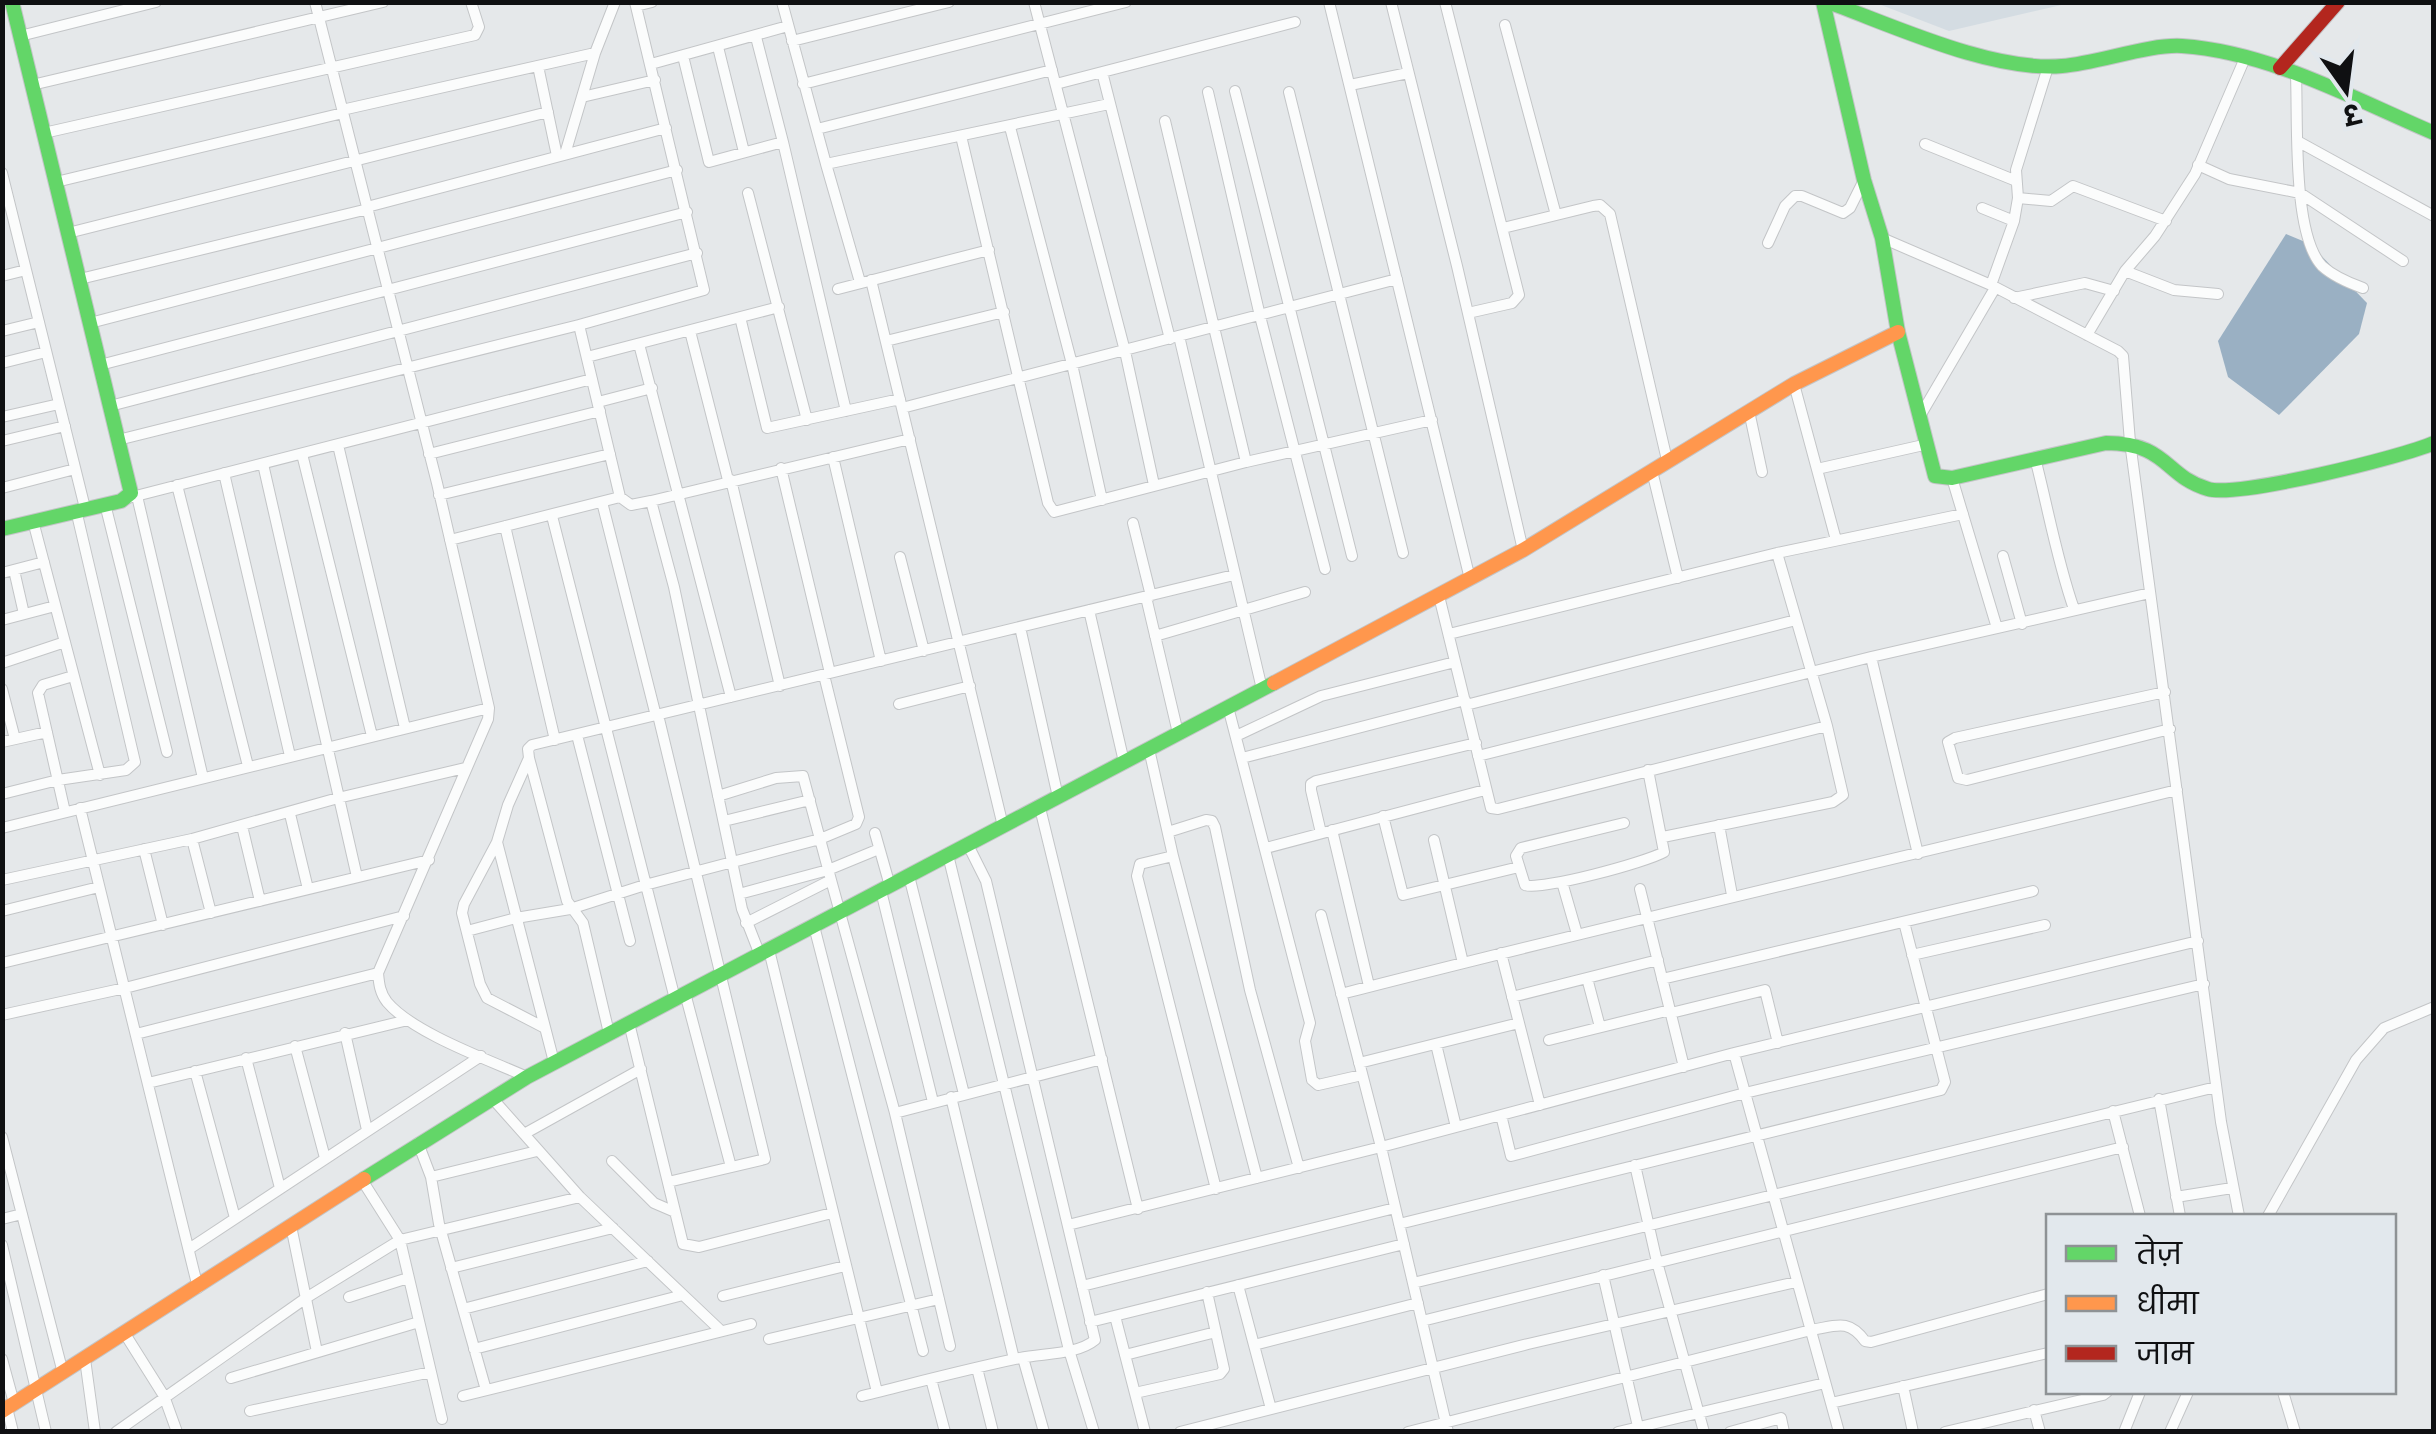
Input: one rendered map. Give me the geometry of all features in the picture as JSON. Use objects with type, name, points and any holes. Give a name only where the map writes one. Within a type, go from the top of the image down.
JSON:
[{"type":"street","points":[[12,2],[202,778]]},
{"type":"street","points":[[20,36],[156,2]]},
{"type":"street","points":[[315,2],[440,495],[489,708],[429,860],[378,973],[379,988],[386,1002],[408,1020],[527,1077]]},
{"type":"street","points":[[32,84],[383,2]]},
{"type":"street","points":[[561,156],[615,2]]},
{"type":"street","points":[[118,440],[700,294],[704,284],[636,4],[652,2]]},
{"type":"street","points":[[792,41],[950,2]]},
{"type":"street","points":[[1034,2],[1125,350],[1154,485]]},
{"type":"street","points":[[803,84],[1126,2]]},
{"type":"street","points":[[1329,2],[1470,579]]},
{"type":"street","points":[[1390,2],[1468,313],[1522,550]]},
{"type":"street","points":[[1445,2],[1516,282],[1516,301],[1468,313]]},
{"type":"street","points":[[1826,2],[1949,46],[2022,65],[2048,67],[2180,46],[2245,58],[2280,68],[2434,134]]},
{"type":"street","points":[[1826,2],[1864,180],[1882,238],[1898,332],[1935,476],[1952,478],[2106,443],[2130,442],[2146,446],[2198,486],[2213,492],[2243,490],[2346,468],[2434,444]]},
{"type":"street","points":[[2280,68],[2338,2]]},
{"type":"street","points":[[44,133],[475,35],[479,27],[474,3]]},
{"type":"street","points":[[784,3],[826,164],[886,341],[1003,826]]},
{"type":"street","points":[[1056,84],[1294,22]]},
{"type":"street","points":[[1506,25],[1556,215]]},
{"type":"street","points":[[651,64],[788,26]]},
{"type":"street","points":[[756,37],[846,411]]},
{"type":"street","points":[[718,47],[744,152]]},
{"type":"street","points":[[56,182],[595,54]]},
{"type":"street","points":[[683,56],[709,162],[782,142]]},
{"type":"street","points":[[2087,335],[2125,270],[2166,221],[2198,166],[2245,58]]},
{"type":"street","points":[[538,66],[561,156]]},
{"type":"street","points":[[1920,416],[1993,287],[2014,221],[2018,198],[2014,180],[2048,67]]},
{"type":"street","points":[[818,129],[1052,70]]},
{"type":"street","points":[[1102,72],[1210,471],[1262,689]]},
{"type":"street","points":[[1350,85],[1408,72]]},
{"type":"street","points":[[2296,76],[2300,192],[2310,244],[2324,268],[2363,288]]},
{"type":"street","points":[[582,97],[655,80]]},
{"type":"street","points":[[1235,91],[1352,556]]},
{"type":"street","points":[[1208,92],[1293,452],[1325,570]]},
{"type":"street","points":[[1289,92],[1403,553]]},
{"type":"street","points":[[826,164],[1110,104]]},
{"type":"street","points":[[68,232],[548,112]]},
{"type":"street","points":[[1165,121],[1246,462]]},
{"type":"street","points":[[1010,127],[1072,364],[1102,500]]},
{"type":"street","points":[[80,280],[666,128]]},
{"type":"street","points":[[961,136],[1050,509],[1059,512],[1246,462],[1432,420]]},
{"type":"street","points":[[2298,142],[2434,216]]},
{"type":"street","points":[[1925,144],[2014,180]]},
{"type":"street","points":[[2198,166],[2229,179],[2300,192],[2403,261]]},
{"type":"street","points":[[90,323],[676,170]]},
{"type":"street","points":[[2,173],[8,216],[26,270],[75,469],[135,762],[132,768],[2,794]]},
{"type":"street","points":[[1768,243],[1785,206],[1795,196],[1842,213],[1850,208],[1864,180]]},
{"type":"street","points":[[2018,198],[2052,200],[2074,186],[2166,221]]},
{"type":"street","points":[[748,192],[807,420]]},
{"type":"street","points":[[1503,228],[1600,205],[1610,214],[1667,460]]},
{"type":"street","points":[[1982,208],[2014,221]]},
{"type":"street","points":[[100,365],[687,212]]},
{"type":"street","points":[[1882,238],[1993,287],[2123,356],[2130,442],[2216,1087],[2238,1214]]},
{"type":"street","points":[[838,288],[989,250]]},
{"type":"street","points":[[110,406],[697,253]]},
{"type":"street","points":[[2,276],[26,270]]},
{"type":"street","points":[[2125,270],[2174,290],[2218,294]]},
{"type":"street","points":[[740,317],[764,423],[767,428],[774,428],[1020,378],[1397,279]]},
{"type":"street","points":[[2014,298],[2085,283],[2114,291]]},
{"type":"street","points":[[587,357],[779,307]]},
{"type":"street","points":[[886,341],[1004,312]]},
{"type":"street","points":[[2,331],[39,322]]},
{"type":"street","points":[[579,325],[620,497],[630,505],[910,439]]},
{"type":"street","points":[[690,331],[780,686]]},
{"type":"street","points":[[8,1407],[527,1077],[1439,596],[1522,550],[1794,384],[1898,332]]},
{"type":"street","points":[[639,344],[731,698]]},
{"type":"street","points":[[2,363],[46,352]]},
{"type":"street","points":[[2,529],[592,379]]},
{"type":"street","points":[[1794,384],[1836,540]]},
{"type":"street","points":[[429,454],[599,407],[652,388]]},
{"type":"street","points":[[2,418],[60,404]]},
{"type":"street","points":[[1748,411],[1762,472]]},
{"type":"street","points":[[2,441],[65,426]]},
{"type":"street","points":[[1817,470],[1928,444]]},
{"type":"street","points":[[338,445],[405,728]]},
{"type":"street","points":[[302,454],[372,736]]},
{"type":"street","points":[[440,495],[610,454]]},
{"type":"street","points":[[832,456],[880,661]]},
{"type":"street","points":[[2036,458],[2061,572],[2074,610]]},
{"type":"street","points":[[263,464],[357,877]]},
{"type":"street","points":[[467,931],[570,909],[646,884],[820,839],[856,824],[859,818],[781,468]]},
{"type":"street","points":[[2,488],[75,469]]},
{"type":"street","points":[[1652,471],[1678,578]]},
{"type":"street","points":[[224,474],[290,756]]},
{"type":"street","points":[[1952,478],[1997,628]]},
{"type":"street","points":[[177,485],[248,766]]},
{"type":"street","points":[[450,540],[620,497]]},
{"type":"street","points":[[652,501],[746,923],[764,952],[878,1392]]},
{"type":"street","points":[[602,502],[697,872],[765,1159],[668,1182]]},
{"type":"street","points":[[105,504],[166,752]]},
{"type":"street","points":[[1449,634],[1777,553],[1963,514]]},
{"type":"street","points":[[552,516],[646,884],[731,1167]]},
{"type":"street","points":[[33,521],[100,775]]},
{"type":"street","points":[[1134,522],[1178,733]]},
{"type":"street","points":[[505,526],[556,740]]},
{"type":"street","points":[[1664,838],[1839,800],[1843,788],[1777,553]]},
{"type":"street","points":[[2003,556],[2022,624]]},
{"type":"street","points":[[900,557],[924,651]]},
{"type":"street","points":[[24,614],[8,571],[44,562]]},
{"type":"street","points":[[610,1033],[583,923],[570,909],[529,758],[532,745],[1234,575]]},
{"type":"street","points":[[1155,636],[1305,592]]},
{"type":"street","points":[[1478,756],[2150,593]]},
{"type":"street","points":[[1439,596],[1491,808],[1827,726]]},
{"type":"street","points":[[2,620],[55,606]]},
{"type":"street","points":[[1090,610],[1124,762]]},
{"type":"street","points":[[1242,758],[1796,620]]},
{"type":"street","points":[[1020,627],[1058,797]]},
{"type":"street","points":[[2,663],[65,642]]},
{"type":"street","points":[[1871,658],[1918,854]]},
{"type":"street","points":[[1236,736],[1320,696],[1456,662]]},
{"type":"street","points":[[65,812],[39,688],[74,676]]},
{"type":"street","points":[[899,704],[970,686]]},
{"type":"street","points":[[2165,692],[1955,738],[1948,742],[1948,750],[1958,778],[1967,780],[2170,729]]},
{"type":"street","points":[[3,697],[15,739]]},
{"type":"street","points":[[1228,707],[1310,1023],[1305,1041],[1312,1080],[1318,1085],[1436,1044],[1519,1023]]},
{"type":"street","points":[[2,828],[489,708]]},
{"type":"street","points":[[2,742],[47,732]]},
{"type":"street","points":[[577,735],[630,941]]},
{"type":"street","points":[[1369,986],[1311,784],[1476,743]]},
{"type":"street","points":[[1149,748],[1173,856],[1257,1178]]},
{"type":"street","points":[[529,758],[497,842],[464,904],[467,931],[487,998],[545,1028]]},
{"type":"street","points":[[2,880],[192,839],[465,768]]},
{"type":"street","points":[[1624,823],[1521,848],[1516,856],[1529,888],[1659,855],[1665,848],[1664,838],[1648,770]]},
{"type":"street","points":[[718,796],[798,774],[805,781],[895,1113],[950,1346]]},
{"type":"street","points":[[1266,848],[1485,790]]},
{"type":"street","points":[[1341,994],[1732,895],[2177,790]]},
{"type":"street","points":[[724,822],[810,800]]},
{"type":"street","points":[[80,808],[198,1288]]},
{"type":"street","points":[[1040,808],[1138,1209]]},
{"type":"street","points":[[290,814],[308,889]]},
{"type":"street","points":[[1383,816],[1403,895],[1520,867]]},
{"type":"street","points":[[1168,832],[1206,820],[1215,827],[1264,1048],[1299,1168]]},
{"type":"street","points":[[1719,825],[1732,895]]},
{"type":"street","points":[[242,826],[260,901]]},
{"type":"street","points":[[874,833],[933,1102]]},
{"type":"street","points":[[192,839],[211,913]]},
{"type":"street","points":[[1434,840],[1463,963]]},
{"type":"street","points":[[497,842],[554,1062]]},
{"type":"street","points":[[862,1396],[1018,1358],[1090,1345],[1095,1340],[986,882],[968,845]]},
{"type":"street","points":[[144,849],[163,925]]},
{"type":"street","points":[[746,923],[879,849]]},
{"type":"street","points":[[948,855],[1069,1350],[1094,1432]]},
{"type":"street","points":[[1173,856],[1140,864],[1137,876],[1216,1189]]},
{"type":"street","points":[[2,963],[429,860]]},
{"type":"street","points":[[739,894],[829,875]]},
{"type":"street","points":[[909,876],[1018,1358],[1044,1432]]},
{"type":"street","points":[[1562,882],[1577,934]]},
{"type":"street","points":[[2,911],[100,887]]},
{"type":"street","points":[[1640,890],[1684,1067]]},
{"type":"street","points":[[1662,979],[2034,891]]},
{"type":"street","points":[[1321,915],[1447,1427]]},
{"type":"street","points":[[2,1015],[404,916]]},
{"type":"street","points":[[1399,1224],[1941,1090],[1945,1082],[1904,922]]},
{"type":"street","points":[[1912,955],[2045,925]]},
{"type":"street","points":[[814,926],[923,1351]]},
{"type":"street","points":[[1068,1225],[1734,1053],[2198,941]]},
{"type":"street","points":[[1501,953],[1540,1105]]},
{"type":"street","points":[[1512,997],[1658,960]]},
{"type":"street","points":[[136,1034],[378,973]]},
{"type":"street","points":[[1588,978],[1600,1028]]},
{"type":"street","points":[[1501,1115],[1511,1156],[1744,1093],[2204,984]]},
{"type":"street","points":[[1550,1040],[1765,990],[1778,1043]]},
{"type":"street","points":[[2269,1214],[2356,1060],[2384,1028],[2434,1007]]},
{"type":"street","points":[[148,1083],[408,1020]]},
{"type":"street","points":[[629,1023],[680,1238],[691,1248],[832,1213]]},
{"type":"street","points":[[345,1033],[367,1130]]},
{"type":"street","points":[[1436,1044],[1456,1127]]},
{"type":"street","points":[[295,1046],[325,1158]]},
{"type":"street","points":[[1734,1053],[1839,1432]]},
{"type":"street","points":[[189,1249],[481,1056]]},
{"type":"street","points":[[246,1058],[280,1188]]},
{"type":"street","points":[[895,1113],[1102,1059]]},
{"type":"street","points":[[524,1134],[641,1069]]},
{"type":"street","points":[[195,1071],[235,1218]]},
{"type":"street","points":[[1413,1283],[2216,1087]]},
{"type":"street","points":[[492,1098],[580,1197],[719,1330]]},
{"type":"street","points":[[2159,1100],[2180,1214]]},
{"type":"street","points":[[2113,1111],[2140,1214]]},
{"type":"street","points":[[3,1143],[63,1373]]},
{"type":"street","points":[[418,1143],[486,1390]]},
{"type":"street","points":[[1422,1321],[2123,1147]]},
{"type":"street","points":[[430,1178],[538,1150]]},
{"type":"street","points":[[612,1161],[654,1203],[675,1212]]},
{"type":"street","points":[[1635,1165],[1704,1432]]},
{"type":"street","points":[[362,1180],[400,1240],[442,1419]]},
{"type":"street","points":[[2,1187],[16,1184]]},
{"type":"street","points":[[2176,1196],[2232,1188]]},
{"type":"street","points":[[116,1432],[306,1298],[400,1240],[580,1197]]},
{"type":"street","points":[[1082,1286],[1395,1208]]},
{"type":"street","points":[[2,1219],[22,1214]]},
{"type":"street","points":[[291,1226],[317,1352]]},
{"type":"street","points":[[451,1268],[613,1228]]},
{"type":"street","points":[[1090,1322],[1404,1244]]},
{"type":"street","points":[[2,1246],[46,1432]]},
{"type":"street","points":[[463,1308],[648,1261]]},
{"type":"street","points":[[724,1296],[845,1266]]},
{"type":"street","points":[[1604,1275],[1639,1429]]},
{"type":"street","points":[[349,1296],[408,1278]]},
{"type":"street","points":[[1180,1432],[1796,1282]]},
{"type":"street","points":[[1238,1285],[1271,1408]]},
{"type":"street","points":[[1135,1393],[1220,1374],[1225,1363],[1208,1292]]},
{"type":"street","points":[[474,1349],[683,1295]]},
{"type":"street","points":[[1408,1432],[1447,1427],[1811,1330],[1848,1324],[1871,1342],[2046,1295]]},
{"type":"street","points":[[769,1339],[939,1299]]},
{"type":"street","points":[[1254,1346],[1418,1303]]},
{"type":"street","points":[[1116,1316],[1145,1432]]},
{"type":"street","points":[[230,1378],[419,1322]]},
{"type":"street","points":[[464,1396],[752,1324]]},
{"type":"street","points":[[1126,1355],[1216,1332]]},
{"type":"street","points":[[124,1334],[164,1396],[177,1432]]},
{"type":"street","points":[[1831,1403],[2046,1354]]},
{"type":"street","points":[[85,1359],[95,1432]]},
{"type":"street","points":[[2,1360],[14,1432]]},
{"type":"street","points":[[977,1368],[993,1432]]},
{"type":"street","points":[[250,1411],[430,1372]]},
{"type":"street","points":[[931,1379],[945,1432]]},
{"type":"street","points":[[1618,1432],[1826,1382]]},
{"type":"street","points":[[1903,1386],[1913,1432]]},
{"type":"street","points":[[1945,1432],[2104,1394]]},
{"type":"street","points":[[2124,1432],[2139,1394]]},
{"type":"street","points":[[2170,1432],[2187,1394]]},
{"type":"street","points":[[2284,1394],[2294,1432]]},
{"type":"street","points":[[2034,1410],[2040,1432]]},
{"type":"street","points":[[1730,1432],[1781,1418],[1784,1432]]},
{"type":"shaded area","points":[[1876,3],[2070,3],[1949,31]]},
{"type":"water","points":[[2286,234],[2310,244],[2367,303],[2359,334],[2279,415],[2228,377],[2218,341]]},
{"type":"traffic: fast","points":[[2,529],[121,501],[131,493],[12,2]]},
{"type":"traffic: fast","points":[[1823,2],[1864,180],[1882,238],[1898,332],[1935,476],[1952,478],[2106,443],[2142,448],[2194,483],[2224,490],[2320,475],[2434,443]]},
{"type":"traffic: fast","points":[[1828,2],[1975,55],[2035,66],[2076,64],[2169,46],[2215,50],[2311,79],[2434,133]]},
{"type":"traffic: fast","points":[[364,1179],[527,1077],[1274,683]]},
{"type":"traffic: slow","points":[[1274,683],[1523,550],[1794,384],[1898,332]]},
{"type":"traffic: slow","points":[[2,1411],[364,1179]]},
{"type":"traffic: jam","points":[[2280,68],[2338,2]]}]
